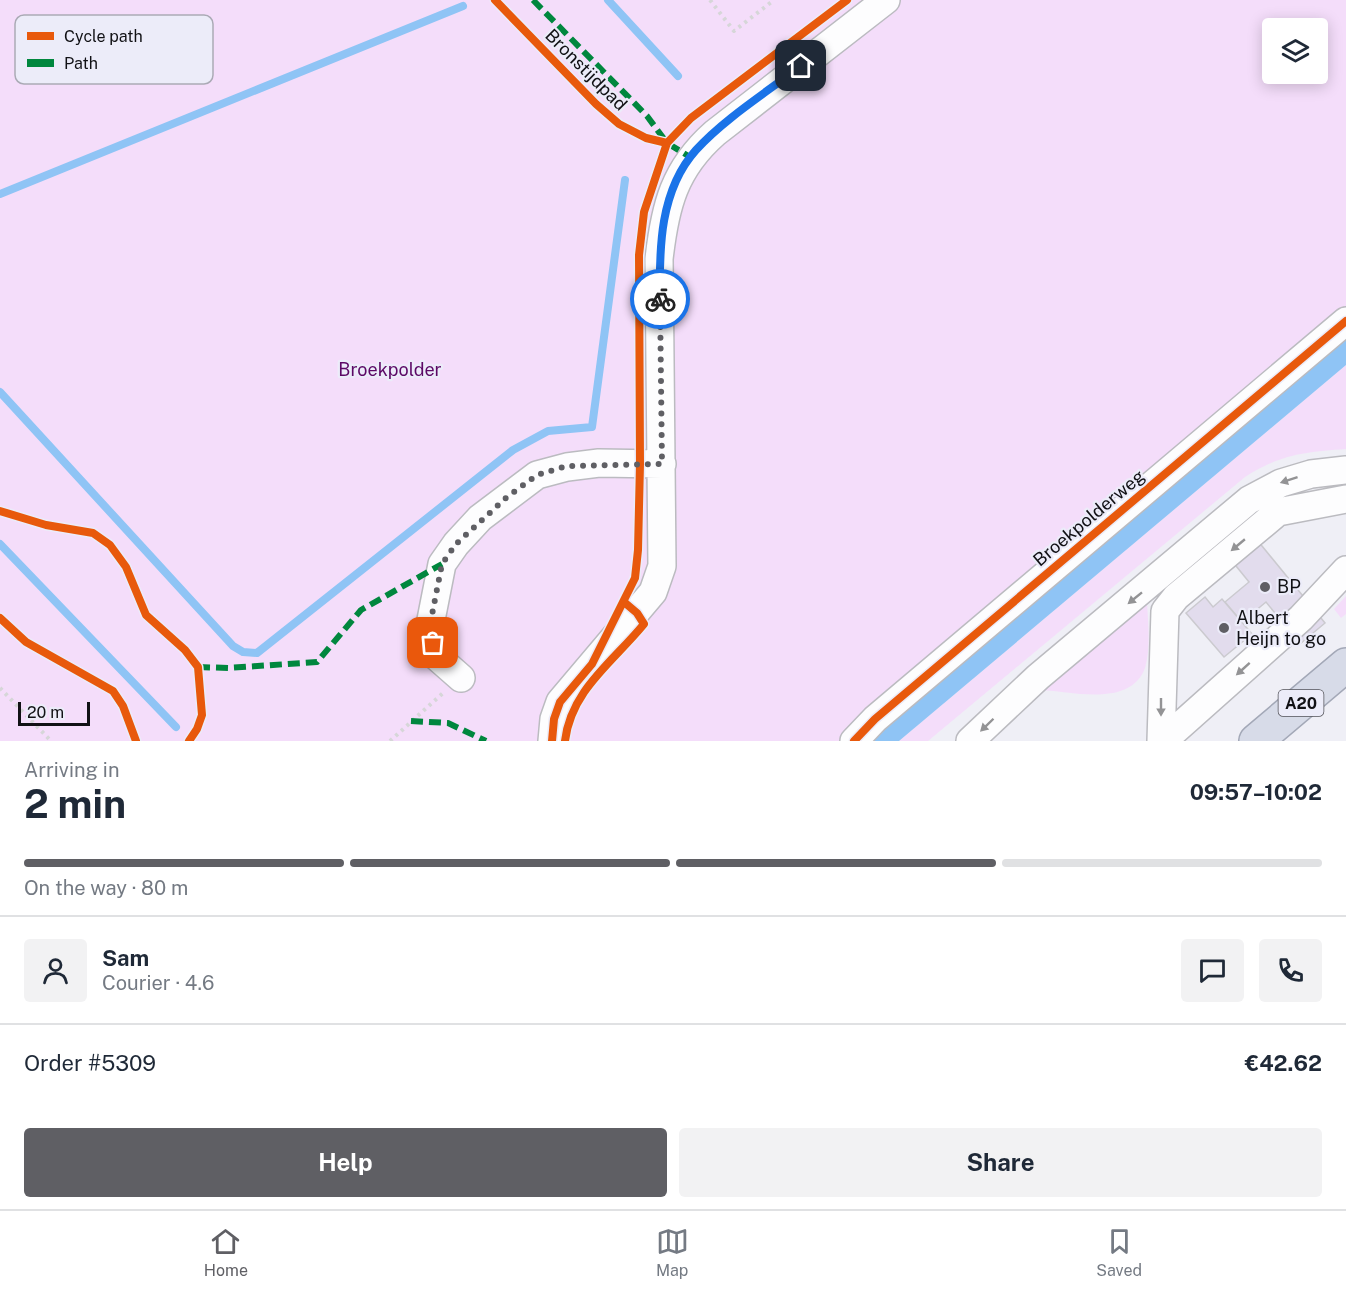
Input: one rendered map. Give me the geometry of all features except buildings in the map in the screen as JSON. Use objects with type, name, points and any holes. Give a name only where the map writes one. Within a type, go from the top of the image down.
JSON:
[{"type":"highway","name":"A20","points":[[1256,741],[1346,665]]},
{"type":"street","points":[[552,741],[554,718],[560,702],[653,592],[662,566],[659,259],[663,223],[674,187],[690,157],[715,132],[886,0]]},
{"type":"street","name":"Broekpolderweg","points":[[854,741],[875,719],[1346,321]]},
{"type":"street","points":[[460,678],[436,656],[429,630],[442,564],[456,544],[480,518],[537,475],[567,466],[662,464]]},
{"type":"street","points":[[970,741],[1038,677],[1249,500],[1281,483],[1311,474],[1346,470]]},
{"type":"street","points":[[1162,741],[1165,612],[1176,597],[1278,512],[1346,499]]},
{"type":"street","points":[[1162,741],[1301,618],[1346,570]]},
{"type":"path","points":[[710,0],[734,31],[774,0]]},
{"type":"path","points":[[390,741],[460,678]]},
{"type":"path","points":[[0,688],[51,741]]},
{"type":"green space","name":"Broekpolder","points":[[0,0],[1346,0],[1346,309],[844,741],[0,741]]},
{"type":"green space","points":[[1346,365],[1346,449],[1294,455],[1270,463],[1245,477],[928,741],[899,741]]},
{"type":"green space","points":[[1346,596],[1346,614],[1341,618],[1334,609]]},
{"type":"green space","points":[[1147,602],[1148,652],[1145,668],[1138,680],[1114,693],[1085,694],[1042,690]]},
{"type":"water","points":[[1346,337],[1346,365],[899,741],[867,741]]},
{"type":"waterway","points":[[608,0],[678,76]]},
{"type":"waterway","points":[[0,194],[463,6]]},
{"type":"waterway","points":[[0,392],[233,646],[243,652],[257,653],[513,450],[548,431],[592,427],[625,180]]},
{"type":"waterway","points":[[0,544],[176,727]]},
{"type":"marked path","points":[[533,0],[647,116],[667,143],[690,157]]},
{"type":"marked path","points":[[198,667],[228,668],[317,662],[361,610],[442,564]]},
{"type":"marked path","points":[[411,721],[448,723],[486,741]]},
{"type":"cycle path","name":"Bronstijdpad","points":[[495,0],[596,104],[619,124],[646,138],[667,143]]},
{"type":"cycle path","points":[[552,741],[554,719],[560,702],[592,664],[635,578],[640,464],[639,255],[644,212],[667,143],[691,118],[847,0]]},
{"type":"cycle path","points":[[854,741],[875,719],[1346,321]]},
{"type":"cycle path","points":[[0,511],[46,525],[93,533],[110,545],[126,567],[146,615],[185,650],[198,667],[202,715],[189,741]]},
{"type":"cycle path","points":[[565,741],[569,723],[584,692],[644,624],[637,613],[624,602]]},
{"type":"cycle path","points":[[0,618],[26,642],[113,691],[123,706],[136,741]]},
{"type":"way so far","points":[[433,643],[429,630],[442,564],[456,544],[480,518],[537,475],[567,466],[662,464],[660,299]]},
{"type":"place","name":"BP","points":[[1265,587]]},
{"type":"place","name":"Albert Heijn to go","points":[[1224,628]]},
{"type":"route","points":[[660,299],[659,259],[663,223],[674,187],[690,157],[715,132],[801,66]]}]
